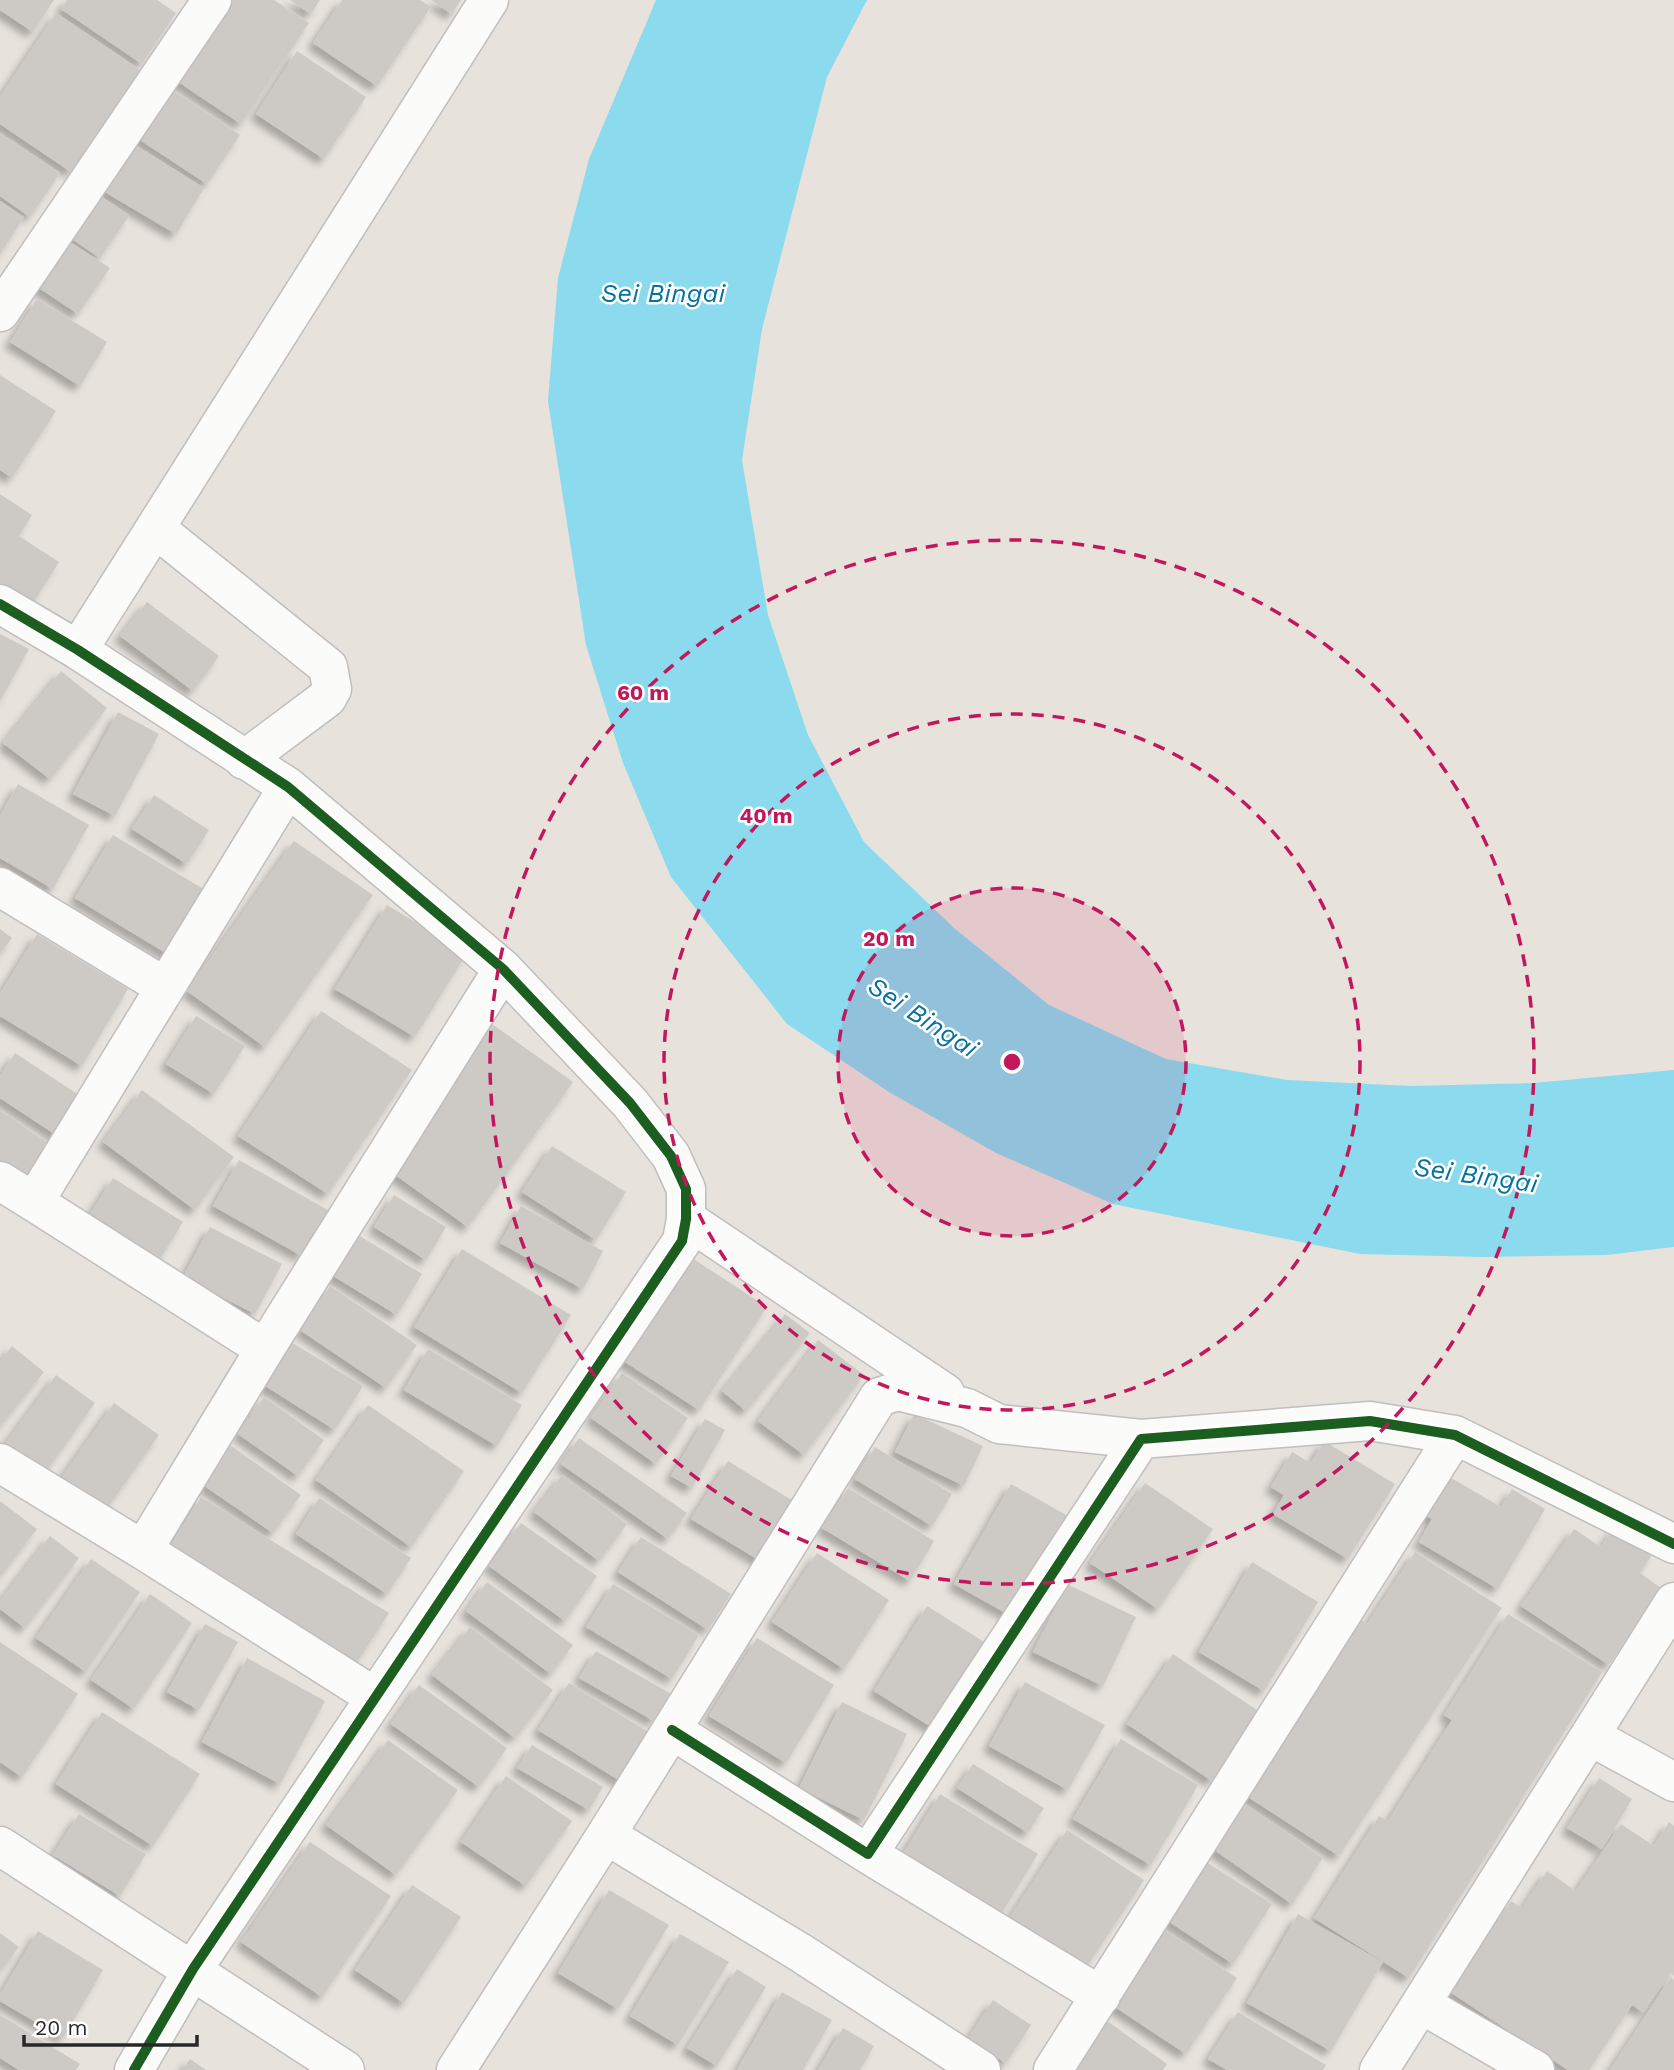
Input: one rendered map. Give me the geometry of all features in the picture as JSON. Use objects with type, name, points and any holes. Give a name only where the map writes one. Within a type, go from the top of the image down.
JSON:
[{"type":"street","points":[[0,312],[212,0]]},
{"type":"street","points":[[78,650],[489,0]]},
{"type":"street","points":[[155,528],[328,667],[332,689],[327,698],[244,760]]},
{"type":"street","points":[[0,604],[78,650],[288,787],[503,970],[630,1103],[671,1156],[686,1189],[686,1219],[682,1241],[193,1969],[134,2070]]},
{"type":"street","points":[[34,1202],[288,787]]},
{"type":"street","points":[[0,887],[165,987]]},
{"type":"street","points":[[144,1550],[265,1349],[503,970]]},
{"type":"street","points":[[0,1181],[265,1349]]},
{"type":"street","points":[[686,1219],[967,1408],[999,1424],[1141,1439],[1370,1422],[1455,1435],[1674,1544]]},
{"type":"street","points":[[456,2070],[672,1730],[879,1396],[898,1391],[967,1408]]},
{"type":"street","points":[[1053,2070],[1455,1435]]},
{"type":"street","points":[[868,1854],[1141,1439]]},
{"type":"street","points":[[0,1463],[144,1550],[375,1697]]},
{"type":"street","points":[[1379,2070],[1674,1602]]},
{"type":"street","points":[[672,1730],[1101,1996]]},
{"type":"street","points":[[1590,1736],[1674,1782]]},
{"type":"street","points":[[606,1835],[801,1953],[981,2070]]},
{"type":"street","points":[[0,1846],[345,2070]]},
{"type":"street","points":[[1421,2004],[1535,2070]]},
{"type":"water","name":"Sei Bingai","points":[[656,0],[867,0],[827,77],[762,329],[742,460],[768,615],[808,735],[864,842],[954,928],[1049,1005],[1166,1059],[1287,1080],[1410,1086],[1533,1083],[1674,1070],[1674,1247],[1606,1255],[1483,1257],[1360,1254],[1113,1204],[996,1153],[889,1092],[787,1024],[671,877],[623,763],[586,645],[548,401],[558,278],[589,159]]},
{"type":"building","points":[[0,0],[54,0],[33,32],[0,10]]},
{"type":"building","points":[[67,0],[157,0],[176,13],[142,64],[61,9]]},
{"type":"building","points":[[223,0],[274,0],[309,23],[241,124],[171,77]]},
{"type":"building","points":[[290,0],[320,0],[311,14]]},
{"type":"building","points":[[342,0],[420,0],[431,7],[377,86],[313,43]]},
{"type":"building","points":[[431,0],[461,0],[452,14]]},
{"type":"building","points":[[56,13],[140,70],[71,172],[0,124],[0,97]]},
{"type":"building","points":[[297,51],[366,97],[324,159],[256,114]]},
{"type":"building","points":[[167,86],[240,135],[207,184],[134,136]]},
{"type":"building","points":[[0,133],[60,173],[30,217],[0,196]]},
{"type":"building","points":[[127,140],[204,188],[176,234],[98,188]]},
{"type":"building","points":[[92,190],[129,216],[100,258],[63,233]]},
{"type":"building","points":[[0,201],[24,217],[0,254]]},
{"type":"building","points":[[64,238],[110,268],[78,314],[33,284]]},
{"type":"building","points":[[37,299],[107,342],[80,386],[10,342]]},
{"type":"building","points":[[0,375],[56,411],[12,478],[0,470]]},
{"type":"building","points":[[0,494],[32,515],[19,536],[59,562],[31,606],[0,587]]},
{"type":"building","points":[[147,602],[219,656],[193,691],[120,636]]},
{"type":"building","points":[[0,634],[29,649],[0,701]]},
{"type":"building","points":[[61,671],[107,708],[50,779],[3,743]]},
{"type":"building","points":[[118,712],[159,734],[115,816],[73,794]]},
{"type":"building","points":[[18,784],[89,825],[53,889],[0,858],[0,816]]},
{"type":"building","points":[[154,795],[209,830],[187,864],[132,829]]},
{"type":"building","points":[[113,835],[212,894],[174,958],[75,898]]},
{"type":"building","points":[[294,841],[373,895],[265,1047],[187,991]]},
{"type":"building","points":[[387,905],[467,953],[415,1037],[335,989]]},
{"type":"building","points":[[0,929],[12,938],[0,954]]},
{"type":"building","points":[[37,934],[128,989],[82,1066],[0,1016],[0,994]]},
{"type":"building","points":[[321,1011],[412,1070],[328,1194],[238,1136]]},
{"type":"building","points":[[196,1016],[245,1046],[214,1094],[166,1064]]},
{"type":"building","points":[[492,1024],[573,1082],[468,1227],[387,1169]]},
{"type":"building","points":[[15,1053],[85,1099],[59,1137],[0,1098],[0,1076]]},
{"type":"building","points":[[142,1090],[234,1157],[195,1210],[103,1142]]},
{"type":"building","points":[[0,1110],[52,1146],[26,1186],[0,1168]]},
{"type":"building","points":[[552,1146],[626,1192],[596,1240],[522,1192]]},
{"type":"building","points":[[239,1160],[328,1210],[302,1256],[213,1206]]},
{"type":"building","points":[[113,1178],[183,1222],[160,1259],[89,1216]]},
{"type":"building","points":[[394,1195],[446,1227],[426,1260],[374,1227]]},
{"type":"building","points":[[521,1206],[603,1251],[583,1289],[500,1243]]},
{"type":"building","points":[[210,1227],[282,1264],[255,1314],[183,1277]]},
{"type":"building","points":[[355,1233],[422,1274],[397,1315],[330,1274]]},
{"type":"building","points":[[462,1249],[571,1315],[522,1393],[414,1327]]},
{"type":"building","points":[[689,1256],[767,1307],[699,1410],[622,1360]]},
{"type":"building","points":[[330,1286],[417,1345],[386,1388],[300,1330]]},
{"type":"building","points":[[785,1314],[810,1333],[746,1411],[722,1391]]},
{"type":"building","points":[[286,1339],[363,1386],[335,1430],[259,1382]]},
{"type":"building","points":[[818,1340],[864,1375],[804,1455],[758,1421]]},
{"type":"building","points":[[12,1346],[44,1372],[0,1427],[0,1362]]},
{"type":"building","points":[[428,1349],[522,1405],[497,1446],[404,1390]]},
{"type":"building","points":[[622,1373],[688,1418],[656,1464],[591,1418]]},
{"type":"building","points":[[56,1375],[95,1403],[43,1476],[3,1447]]},
{"type":"building","points":[[264,1397],[324,1440],[298,1476],[238,1434]]},
{"type":"building","points":[[114,1403],[159,1435],[106,1510],[60,1480]]},
{"type":"building","points":[[368,1405],[464,1471],[411,1547],[316,1480]]},
{"type":"building","points":[[914,1414],[983,1446],[964,1486],[895,1452]]},
{"type":"building","points":[[705,1419],[725,1430],[692,1488],[671,1476]]},
{"type":"building","points":[[579,1438],[687,1513],[668,1539],[561,1464]]},
{"type":"building","points":[[1324,1441],[1395,1484],[1348,1559],[1273,1514],[1284,1495],[1271,1487],[1292,1452],[1311,1463]]},
{"type":"building","points":[[230,1445],[301,1495],[273,1533],[203,1485]]},
{"type":"building","points":[[875,1447],[952,1494],[932,1526],[855,1479]]},
{"type":"building","points":[[728,1461],[798,1504],[762,1562],[691,1519]]},
{"type":"building","points":[[562,1475],[627,1524],[599,1561],[534,1512]]},
{"type":"building","points":[[1448,1476],[1501,1507],[1512,1489],[1545,1509],[1498,1589],[1419,1542],[1432,1519],[1425,1515]]},
{"type":"building","points":[[1145,1483],[1213,1529],[1158,1609],[1090,1563]]},
{"type":"building","points":[[1011,1484],[1068,1516],[1011,1616],[954,1584]]},
{"type":"building","points":[[848,1488],[934,1541],[910,1581],[822,1528]]},
{"type":"building","points":[[201,1497],[389,1613],[354,1667],[167,1551]]},
{"type":"building","points":[[319,1498],[411,1558],[387,1594],[296,1534]]},
{"type":"building","points":[[0,1501],[37,1529],[0,1577]]},
{"type":"building","points":[[521,1523],[597,1576],[565,1621],[489,1566]]},
{"type":"building","points":[[1614,1528],[1653,1553],[1640,1573],[1661,1588],[1609,1665],[1521,1606],[1574,1529],[1601,1547]]},
{"type":"building","points":[[50,1536],[79,1558],[25,1628],[0,1609],[0,1601]]},
{"type":"building","points":[[641,1537],[731,1594],[708,1630],[618,1572]]},
{"type":"building","points":[[1415,1552],[1502,1608],[1339,1856],[1239,1791],[1355,1616],[1367,1624]]},
{"type":"building","points":[[817,1553],[889,1600],[844,1669],[772,1622]]},
{"type":"building","points":[[91,1559],[140,1592],[86,1672],[36,1638]]},
{"type":"building","points":[[1252,1562],[1318,1602],[1264,1691],[1199,1652]]},
{"type":"building","points":[[487,1582],[573,1645],[551,1674],[466,1611]]},
{"type":"building","points":[[613,1584],[699,1635],[672,1679],[586,1627]]},
{"type":"building","points":[[1067,1584],[1136,1617],[1103,1686],[1033,1652]]},
{"type":"building","points":[[150,1594],[192,1623],[134,1709],[91,1680]]},
{"type":"building","points":[[927,1606],[989,1645],[936,1730],[874,1691]]},
{"type":"building","points":[[1508,1614],[1602,1672],[1409,1978],[1314,1918],[1379,1816],[1388,1821],[1452,1720],[1444,1715]]},
{"type":"building","points":[[205,1624],[238,1642],[199,1710],[167,1692]]},
{"type":"building","points":[[470,1627],[553,1690],[515,1738],[432,1675]]},
{"type":"building","points":[[757,1638],[834,1685],[786,1763],[709,1716]]},
{"type":"building","points":[[0,1642],[78,1694],[22,1777],[0,1762]]},
{"type":"building","points":[[596,1651],[670,1693],[654,1721],[579,1678]]},
{"type":"building","points":[[1173,1654],[1260,1712],[1212,1781],[1127,1724]]},
{"type":"building","points":[[247,1658],[325,1701],[280,1784],[202,1742]]},
{"type":"building","points":[[1025,1682],[1105,1725],[1068,1790],[989,1746]]},
{"type":"building","points":[[569,1683],[655,1736],[625,1784],[538,1730]]},
{"type":"building","points":[[419,1685],[507,1748],[479,1787],[391,1724]]},
{"type":"building","points":[[842,1702],[907,1734],[864,1820],[799,1788]]},
{"type":"building","points":[[102,1712],[200,1774],[153,1846],[56,1784]]},
{"type":"building","points":[[1121,1739],[1198,1785],[1151,1865],[1073,1819]]},
{"type":"building","points":[[388,1740],[458,1790],[396,1875],[326,1825]]},
{"type":"building","points":[[532,1745],[603,1787],[589,1810],[517,1768]]},
{"type":"building","points":[[973,1764],[1044,1808],[1028,1833],[957,1788]]},
{"type":"building","points":[[506,1776],[572,1821],[526,1886],[461,1842]]},
{"type":"building","points":[[1599,1778],[1632,1799],[1602,1849],[1567,1828]]},
{"type":"building","points":[[940,1794],[1038,1854],[993,1927],[895,1867]]},
{"type":"building","points":[[1236,1798],[1323,1858],[1292,1904],[1204,1843]]},
{"type":"building","points":[[79,1814],[146,1854],[120,1896],[53,1855]]},
{"type":"building","points":[[1669,1822],[1674,1826],[1674,1976],[1670,1973],[1643,2012],[1632,2005],[1589,2070],[1568,2070],[1450,1992],[1511,1901],[1522,1908],[1547,1871],[1576,1891],[1621,1824],[1654,1846]]},
{"type":"building","points":[[1067,1830],[1144,1880],[1086,1968],[1010,1917]]},
{"type":"building","points":[[310,1842],[391,1896],[322,1997],[241,1942]]},
{"type":"building","points":[[1200,1858],[1272,1904],[1233,1964],[1162,1917]]},
{"type":"building","points":[[412,1885],[461,1917],[404,2003],[355,1970]]},
{"type":"building","points":[[609,1890],[669,1925],[618,2009],[558,1973]]},
{"type":"building","points":[[1298,1914],[1383,1962],[1331,2051],[1247,2003]]},
{"type":"building","points":[[1154,1923],[1237,1978],[1186,2054],[1103,1999]]},
{"type":"building","points":[[38,1931],[103,1970],[63,2038],[0,2001],[0,1995]]},
{"type":"building","points":[[0,1933],[19,1947],[0,1972]]},
{"type":"building","points":[[680,1934],[729,1962],[678,2045],[630,2016]]},
{"type":"building","points":[[737,1969],[766,1987],[717,2066],[687,2048]]},
{"type":"building","points":[[1671,1977],[1674,1980],[1674,2070],[1610,2070]]},
{"type":"building","points":[[782,1992],[832,2020],[803,2070],[737,2070]]},
{"type":"building","points":[[993,2000],[1031,2025],[1006,2063],[968,2039]]},
{"type":"building","points":[[1238,2012],[1326,2065],[1323,2070],[1227,2070],[1208,2059]]},
{"type":"building","points":[[0,2015],[80,2064],[76,2070],[19,2070],[0,2058]]},
{"type":"building","points":[[1103,2018],[1167,2064],[1163,2070],[1065,2070]]},
{"type":"building","points":[[843,2028],[874,2046],[860,2070],[818,2070]]},
{"type":"building","points":[[190,2059],[206,2070],[182,2070]]},
{"type":"cycle path","points":[[0,604],[78,650],[288,787],[503,969],[630,1103],[671,1156],[686,1189],[686,1219],[682,1241],[193,1969],[134,2070]]},
{"type":"cycle path","points":[[672,1730],[868,1854],[1141,1439],[1370,1421],[1455,1435],[1674,1544]]}]
